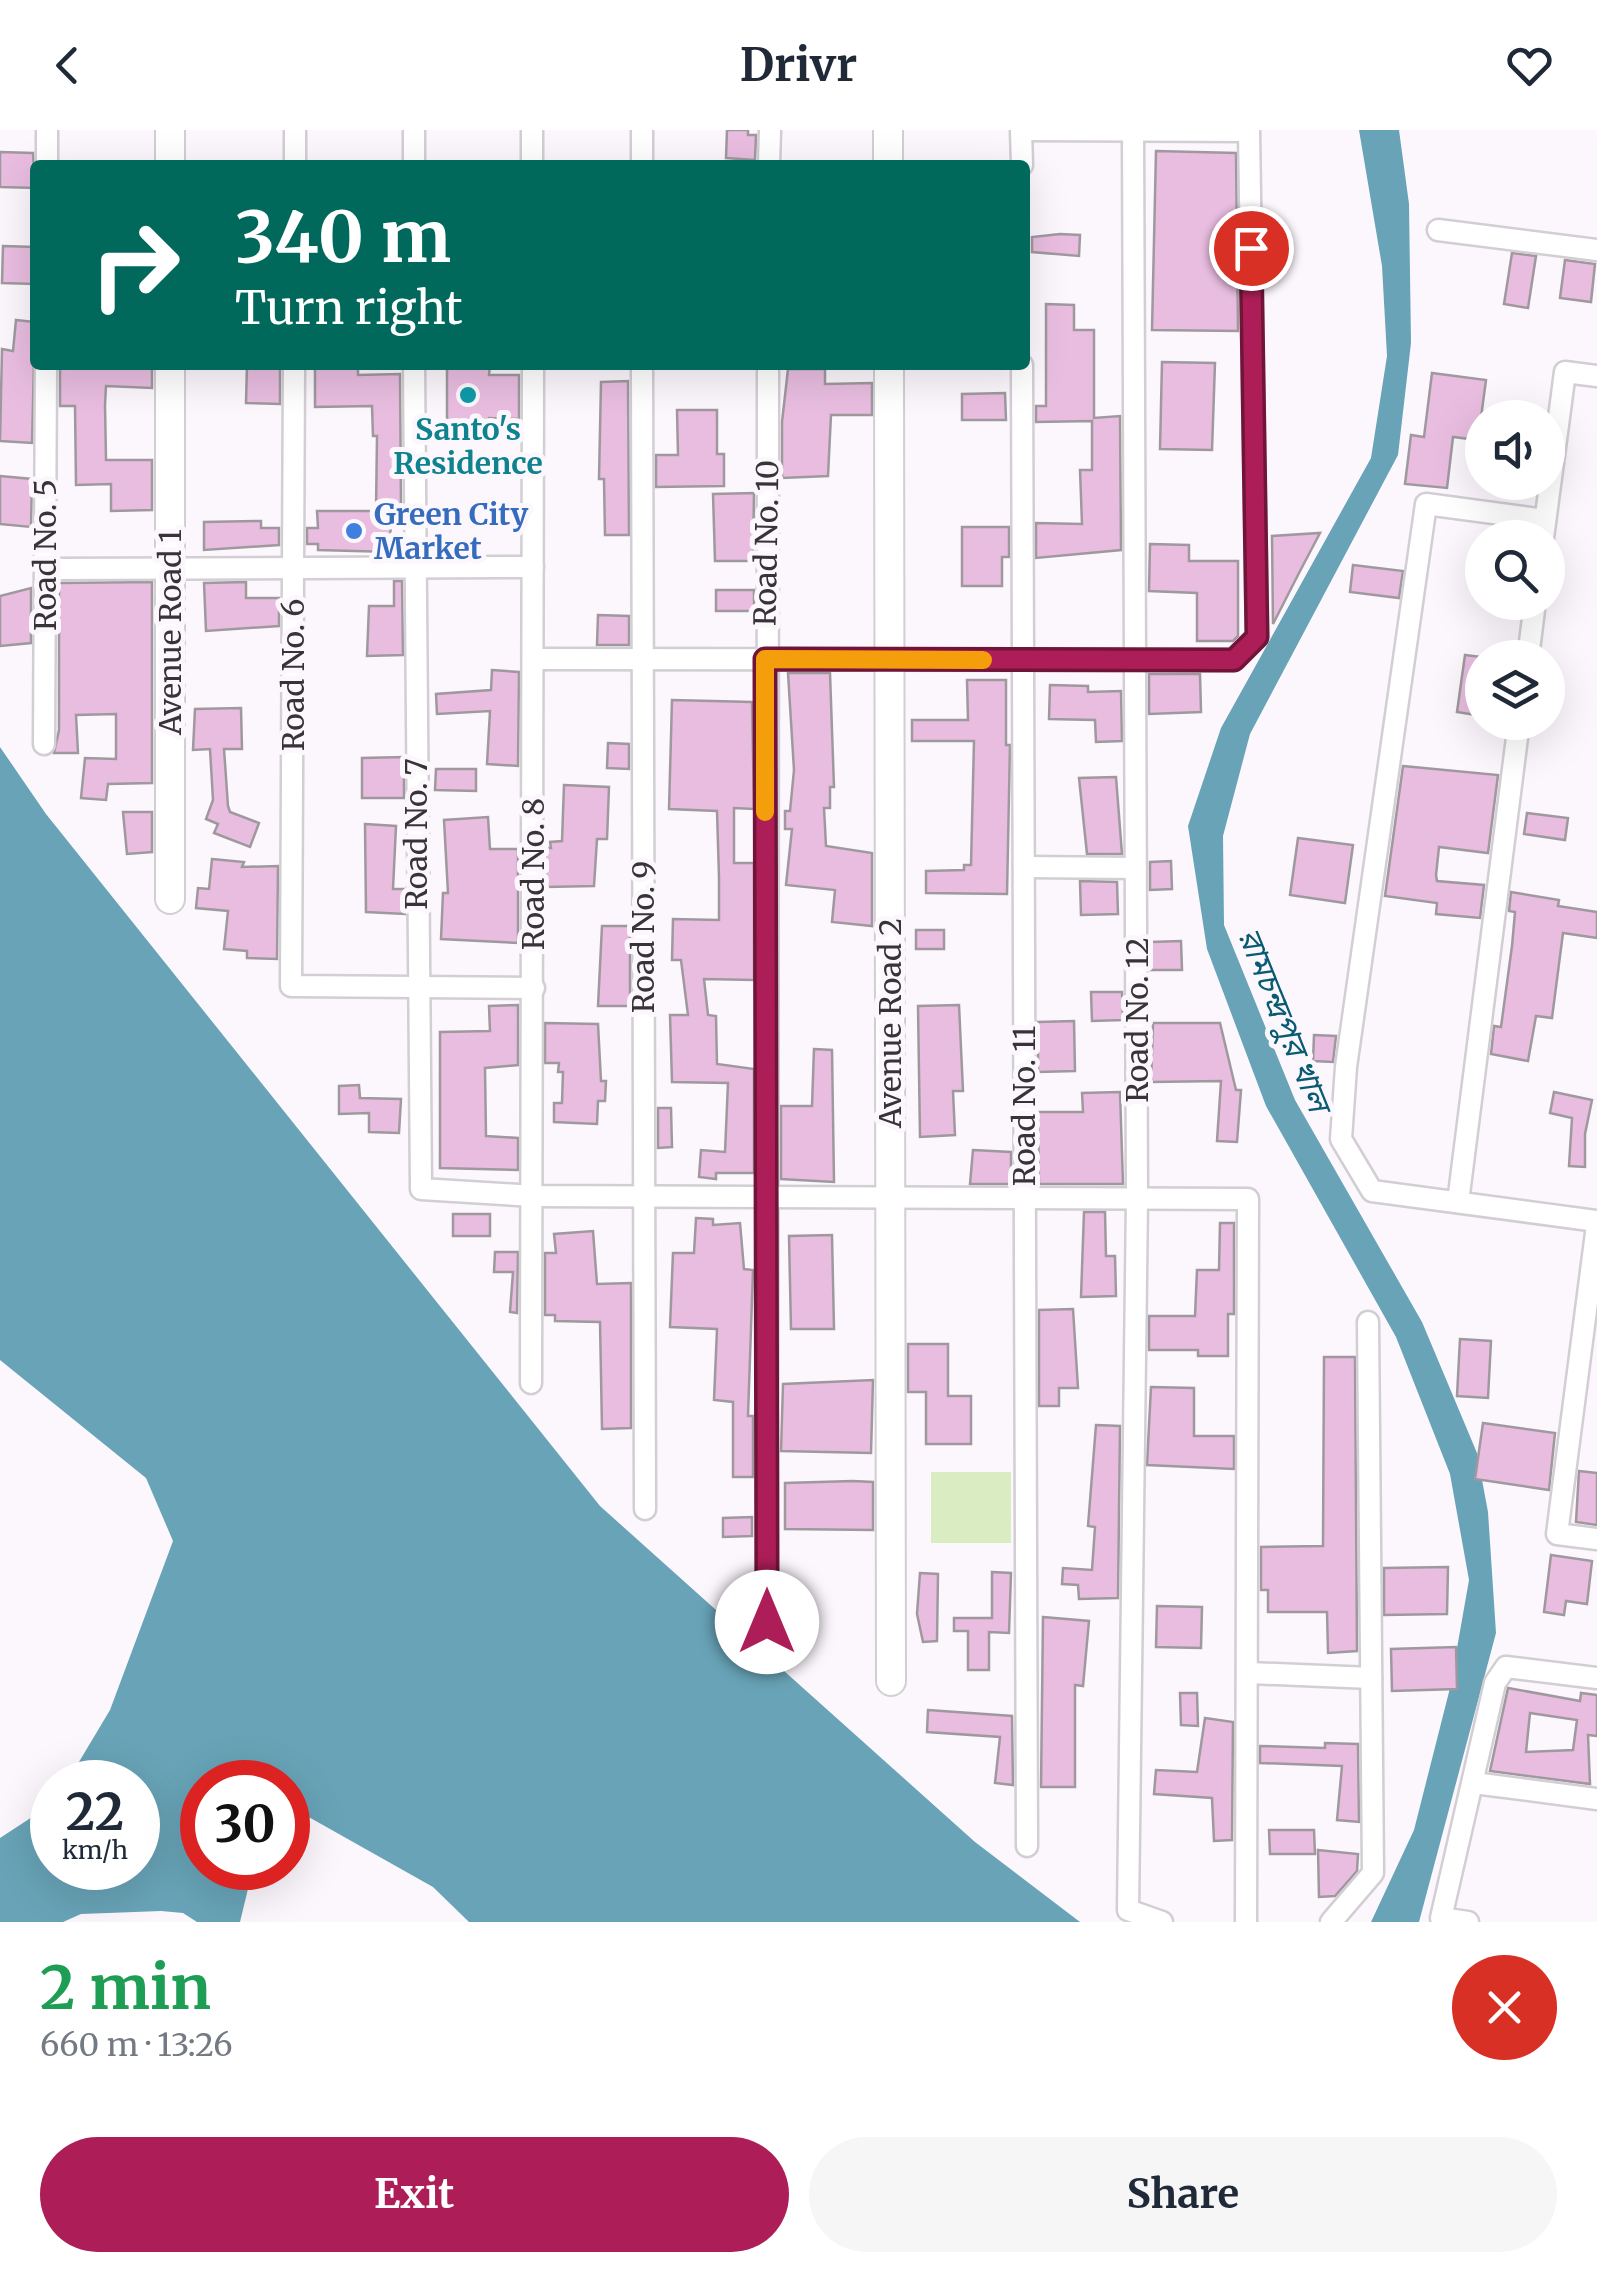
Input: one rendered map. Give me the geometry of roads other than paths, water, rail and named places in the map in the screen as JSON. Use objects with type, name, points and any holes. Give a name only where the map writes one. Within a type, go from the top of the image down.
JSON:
[{"type":"street","points":[[47,130],[47,160]]},
{"type":"street","points":[[170,130],[170,160]]},
{"type":"street","points":[[295,130],[295,160]]},
{"type":"street","points":[[414,130],[414,160]]},
{"type":"street","points":[[532,130],[532,160]]},
{"type":"street","points":[[642,130],[642,160]]},
{"type":"street","points":[[770,130],[770,160]]},
{"type":"street","points":[[888,130],[888,160]]},
{"type":"street","points":[[533,659],[1234,660],[1257,637],[1249,131],[1022,130],[1022,160]]},
{"type":"street","name":"Road No. 12","points":[[1133,130],[1137,1199],[1128,1910],[1162,1922]]},
{"type":"street","points":[[1438,230],[1597,250]]},
{"type":"street","name":"Road No. 5","points":[[44,744],[46,370]]},
{"type":"street","name":"Avenue Road 1","points":[[170,370],[170,900]]},
{"type":"street","name":"Road No. 6","points":[[294,370],[291,986],[416,986]]},
{"type":"street","name":"Road No. 7","points":[[414,370],[416,986],[421,1189],[534,1196]]},
{"type":"street","name":"Road No. 8","points":[[531,1383],[532,370]]},
{"type":"street","name":"Road No. 9","points":[[642,370],[644,1509]]},
{"type":"street","name":"Road No. 10","points":[[767,1622],[768,370]]},
{"type":"street","name":"Avenue Road 2","points":[[888,370],[891,1681]]},
{"type":"street","name":"Road No. 11","points":[[1022,370],[1026,1846]]},
{"type":"street","points":[[1545,520],[1565,372],[1597,376]]},
{"type":"street","points":[[1502,520],[1426,504],[1346,1067],[1340,1139],[1372,1191],[1597,1223],[1556,1534],[1597,1539]]},
{"type":"street","points":[[45,569],[533,567]]},
{"type":"street","points":[[1458,1202],[1517,740]]},
{"type":"street","points":[[1024,868],[1136,868]]},
{"type":"street","points":[[416,986],[534,988]]},
{"type":"street","points":[[534,1196],[1248,1199],[1246,1922]]},
{"type":"street","points":[[1331,1922],[1373,1874],[1368,1322]]},
{"type":"street","points":[[1468,1922],[1441,1918],[1496,1683],[1506,1667],[1597,1678]]},
{"type":"street","points":[[1248,1673],[1371,1678]]},
{"type":"street","points":[[1474,1783],[1597,1799]]},
{"type":"water","points":[[1359,130],[1399,130],[1409,204],[1411,343],[1398,455],[1250,734],[1223,836],[1224,925],[1295,1100],[1422,1322],[1477,1453],[1488,1512],[1496,1633],[1419,1922],[1371,1922],[1414,1830],[1450,1688],[1469,1580],[1450,1474],[1396,1337],[1266,1106],[1207,949],[1188,826],[1221,728],[1371,458],[1387,356],[1382,266]]},
{"type":"water","points":[[0,747],[46,814],[600,1506],[975,1842],[1080,1922],[469,1922],[433,1887],[310,1818],[310,1760],[180,1760],[180,1890],[248,1890],[240,1922],[197,1922],[183,1913],[161,1911],[81,1914],[63,1922],[0,1922],[0,1838],[30,1818],[30,1890],[160,1890],[160,1760],[80,1760],[110,1710],[173,1541],[146,1478],[0,1360]]},
{"type":"place","name":"Santo's Residence","points":[[468,395]]},
{"type":"place","name":"Green City Market","points":[[354,531]]},
{"type":"water label","name":"রামচন্দ্রপুর খাল","points":[[1284,1020]]}]
